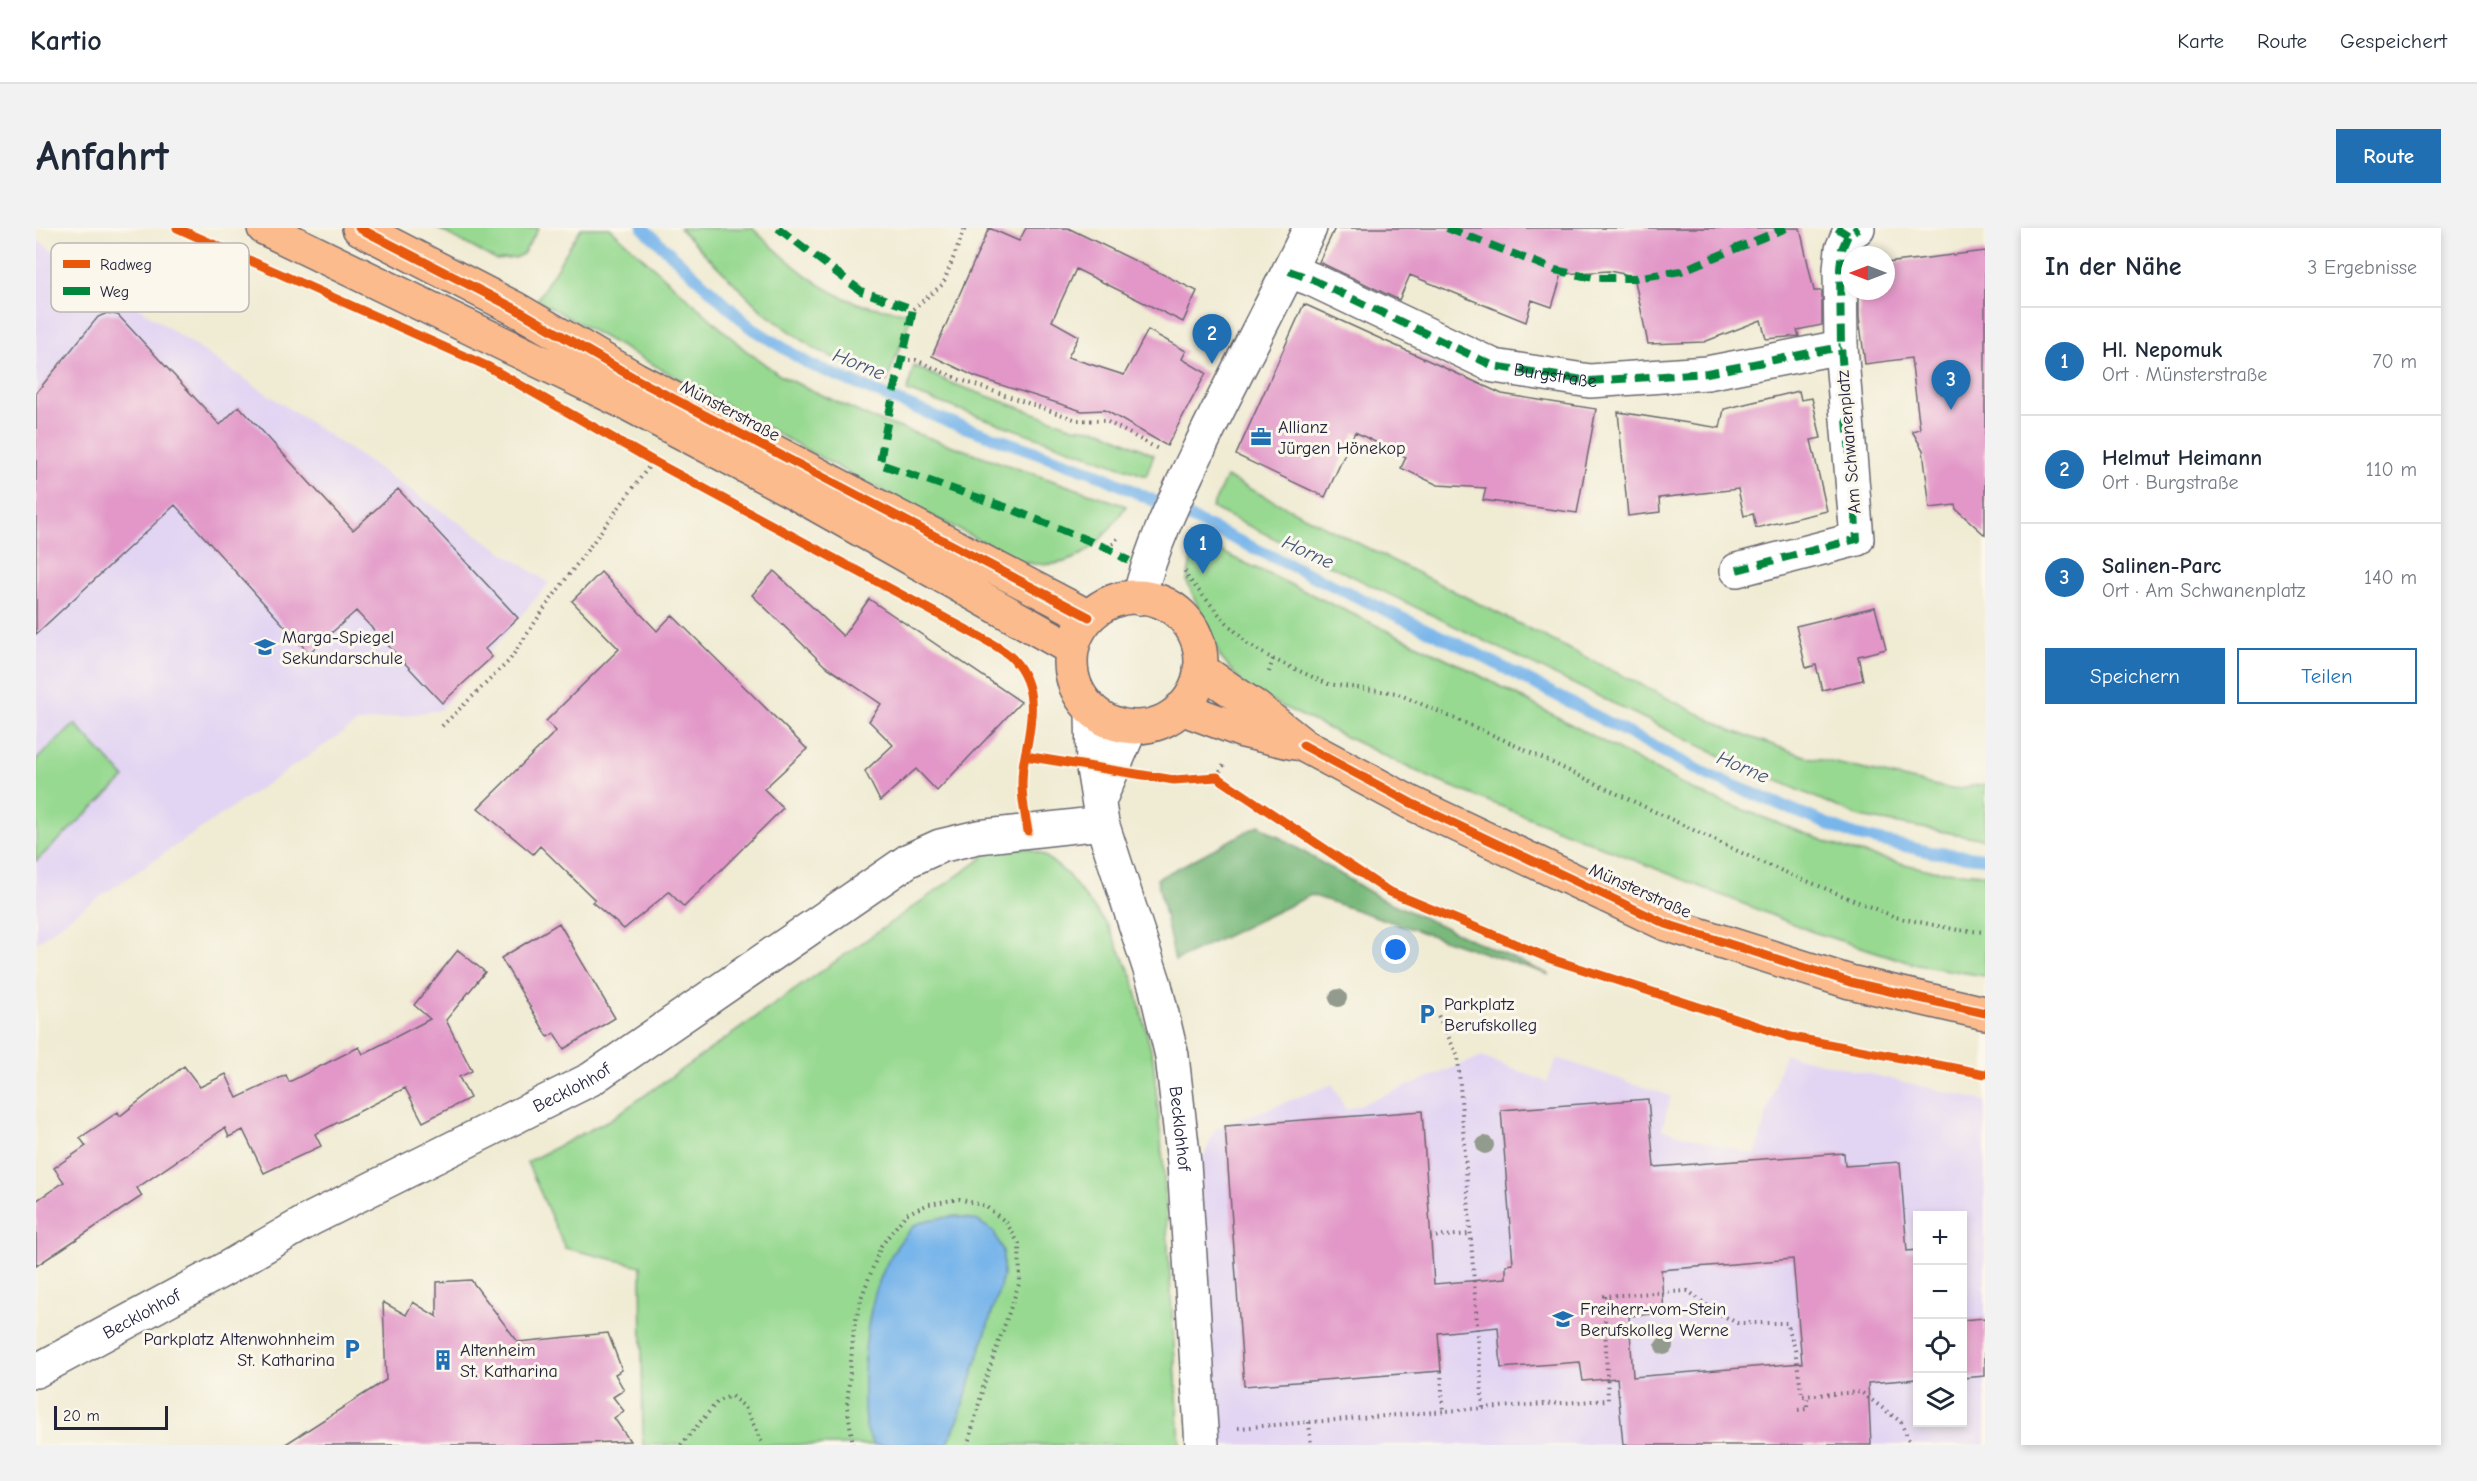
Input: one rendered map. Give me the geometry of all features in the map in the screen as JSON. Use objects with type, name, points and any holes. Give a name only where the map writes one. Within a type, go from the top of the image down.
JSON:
[{"type":"main road","points":[[264,228],[630,405],[800,495],[1072,649]]},
{"type":"main road","name":"Münsterstraße","points":[[359,228],[516,309],[636,379],[1089,617]]},
{"type":"main road","points":[[1139,598],[1158,601],[1174,610],[1187,623],[1196,639],[1200,657],[1200,669],[1193,693],[1181,708],[1167,720],[1150,726],[1131,727],[1113,723],[1092,711],[1075,686],[1071,668],[1072,649],[1089,617],[1104,606],[1121,599],[1139,598]]},
{"type":"main road","name":"Münsterstraße","points":[[1200,669],[1254,706],[1303,745],[1411,803],[1666,924],[1850,982],[1985,1013]]},
{"type":"main road","name":"Münsterstraße","points":[[1181,708],[1243,731],[1303,745]]},
{"type":"street","points":[[1139,598],[1146,569],[1162,525],[1180,456],[1289,271],[1310,228]]},
{"type":"street","name":"Am Schwanenplatz","points":[[1737,570],[1857,539],[1840,347],[1842,249],[1848,236],[1858,228]]},
{"type":"street","name":"Burgstraße","points":[[1289,271],[1307,277],[1494,366],[1590,381],[1707,373],[1840,347]]},
{"type":"street","name":"Becklohhof","points":[[1092,711],[1093,768],[1101,811],[1155,985],[1172,1056],[1184,1162],[1201,1438]]},
{"type":"street","points":[[1101,811],[1131,727]]},
{"type":"street","name":"Becklohhof","points":[[36,1371],[225,1269],[311,1219],[591,1079],[909,860],[940,846],[1101,811]]},
{"type":"path","points":[[913,309],[943,284],[965,228]]},
{"type":"path","points":[[903,360],[916,360],[958,379],[1077,420],[1106,422],[1180,456]]},
{"type":"path","points":[[442,726],[509,661],[546,606],[653,460]]},
{"type":"path","points":[[1184,567],[1188,578],[1224,620],[1248,644],[1273,659],[1328,684],[1396,693],[1504,740],[1763,863],[1895,917],[1958,930],[1985,932]]},
{"type":"path","points":[[1437,1013],[1458,1057],[1483,1408]]},
{"type":"path","points":[[854,1445],[847,1405],[854,1328],[862,1296],[881,1246],[906,1214],[929,1204],[959,1199],[985,1206],[1006,1222],[1019,1244],[1020,1281],[984,1384],[968,1445]]},
{"type":"path","points":[[1430,1237],[1470,1233]]},
{"type":"path","points":[[1201,1438],[1309,1422],[1608,1400],[1604,1296],[1688,1292],[1737,1323],[1787,1323],[1795,1349],[1802,1396],[1861,1392],[1901,1422],[1911,1445]]},
{"type":"path","points":[[1441,1371],[1443,1411]]},
{"type":"path","points":[[681,1445],[718,1401],[731,1396],[745,1407],[764,1445]]},
{"type":"path","points":[[1798,1410],[1807,1409],[1807,1396]]},
{"type":"path","points":[[1309,1422],[1311,1445]]},
{"type":"shaded area","name":"Marga-Spiegel Sekundarschule","points":[[36,239],[51,249],[51,312],[145,312],[549,583],[440,710],[357,723],[76,913],[36,943]]},
{"type":"shaded area","name":"Freiherr-vom-Stein Berufskolleg Werne","points":[[1784,1054],[1985,1101],[1985,1445],[1219,1445],[1197,1173],[1215,1129],[1333,1084],[1346,1110],[1481,1057],[1547,1082],[1557,1058],[1671,1096],[1662,1129],[1755,1155]]},
{"type":"green space","points":[[437,228],[539,228],[523,254],[515,258],[496,260]]},
{"type":"green space","points":[[581,228],[610,228],[744,349],[781,376],[869,417],[1126,506],[1106,534],[1083,554],[1056,564],[1022,562],[852,475],[537,300]]},
{"type":"green space","points":[[679,228],[752,228],[801,271],[841,297],[877,308],[912,313],[887,382],[815,349],[763,312]]},
{"type":"green space","points":[[914,366],[951,383],[1073,427],[1101,430],[1154,455],[1146,476],[907,391]]},
{"type":"green space","points":[[1226,477],[1733,731],[1808,757],[1951,789],[1985,784],[1985,839],[1860,817],[1719,755],[1212,508]]},
{"type":"green space","points":[[1199,541],[1462,666],[1697,792],[1848,850],[1929,870],[1985,874],[1985,976],[1918,965],[1813,932],[1433,779],[1248,690],[1221,658],[1187,582],[1191,559]]},
{"type":"green space","points":[[75,724],[125,778],[36,861],[36,760]]},
{"type":"green space","points":[[1259,825],[1380,898],[1550,975],[1311,895],[1175,961],[1157,879]]},
{"type":"green space","points":[[998,844],[1030,849],[1045,856],[1067,874],[1108,926],[1132,976],[1153,1058],[1163,1162],[1180,1445],[643,1445],[641,1266],[565,1248],[527,1162],[611,1119],[977,862]]},
{"type":"water","points":[[957,1216],[978,1221],[994,1232],[1003,1251],[1003,1277],[959,1418],[947,1445],[874,1445],[865,1420],[864,1371],[868,1326],[879,1282],[887,1262],[913,1227],[928,1220]]},
{"type":"building","points":[[989,228],[1019,241],[1026,228],[1068,228],[1197,291],[1183,322],[1076,269],[1052,321],[1079,336],[1068,357],[1124,375],[1148,330],[1186,351],[1182,359],[1206,373],[1167,446],[1105,410],[1082,411],[976,377],[932,356]]},
{"type":"building","points":[[1335,228],[1800,228],[1814,291],[1822,291],[1822,325],[1797,330],[1799,336],[1766,339],[1761,320],[1704,342],[1648,344],[1634,276],[1609,271],[1562,274],[1552,307],[1532,300],[1526,322],[1410,275],[1399,300],[1319,262]]},
{"type":"building","points":[[1985,251],[1985,535],[1956,509],[1955,505],[1930,508],[1923,450],[1912,431],[1920,429],[1911,358],[1865,364],[1859,300],[1895,300],[1895,262]]},
{"type":"building","points":[[1304,304],[1502,394],[1596,409],[1577,513],[1483,500],[1486,488],[1438,485],[1401,468],[1406,457],[1355,432],[1325,497],[1236,455]]},
{"type":"building","points":[[107,313],[118,315],[220,425],[239,406],[353,530],[398,489],[518,618],[485,649],[492,657],[442,703],[356,611],[309,653],[175,505],[36,634],[36,393],[98,317]]},
{"type":"building","points":[[1799,391],[1801,400],[1812,398],[1821,438],[1811,440],[1827,511],[1756,528],[1753,514],[1744,516],[1738,489],[1659,498],[1660,512],[1628,516],[1618,412],[1720,428],[1724,409]]},
{"type":"building","points":[[774,571],[843,636],[869,599],[1021,702],[937,791],[916,769],[880,801],[865,771],[893,745],[869,721],[881,704],[824,665],[752,595]]},
{"type":"building","points":[[601,572],[657,631],[672,615],[807,749],[764,789],[783,808],[684,907],[669,892],[624,929],[592,902],[595,900],[540,846],[533,854],[478,808],[556,731],[546,721],[619,649],[572,601]]},
{"type":"building","points":[[1875,607],[1886,649],[1858,656],[1863,680],[1822,690],[1816,665],[1806,668],[1796,626]]},
{"type":"building","points":[[559,923],[615,1018],[564,1049],[554,1033],[548,1037],[501,958]]},
{"type":"building","points":[[458,950],[485,972],[446,1020],[472,1071],[459,1077],[470,1098],[423,1122],[405,1088],[315,1134],[321,1146],[264,1173],[243,1130],[229,1137],[225,1128],[137,1188],[142,1196],[36,1266],[36,1201],[64,1182],[54,1168],[86,1146],[80,1138],[118,1112],[120,1116],[184,1066],[200,1087],[226,1074],[237,1098],[286,1075],[289,1082],[359,1047],[363,1054],[430,1019],[414,1005]]},
{"type":"building","points":[[1648,1099],[1654,1167],[1844,1153],[1845,1166],[1900,1162],[1907,1251],[1913,1250],[1913,1379],[1868,1383],[1871,1445],[1623,1445],[1617,1378],[1583,1381],[1580,1362],[1501,1368],[1498,1327],[1438,1333],[1441,1371],[1244,1386],[1225,1126],[1422,1111],[1434,1284],[1506,1278],[1506,1265],[1513,1264],[1501,1110]],"holes":[[[1793,1259],[1802,1363],[1633,1377],[1629,1316],[1664,1313],[1661,1270]]]},
{"type":"building","name":"Altenheim St. Katharina","points":[[471,1280],[518,1342],[608,1333],[622,1370],[615,1374],[624,1390],[613,1397],[624,1411],[614,1418],[630,1441],[550,1445],[284,1445],[386,1380],[383,1302],[406,1315],[413,1302],[437,1317],[437,1282]]},
{"type":"building","points":[[1985,1318],[1985,1376],[1967,1378],[1967,1320]]},
{"type":"waterway","name":"Horne","points":[[643,228],[750,327],[809,364],[939,418],[1095,473],[1474,652],[1708,775],[1854,835],[1931,852],[1985,858]]},
{"type":"marked path","points":[[778,228],[861,291],[913,309],[880,464],[1011,509],[1109,549],[1129,561]]},
{"type":"marked path","points":[[1447,228],[1555,270],[1593,278],[1635,278],[1681,271],[1786,228]]},
{"type":"marked path","points":[[1837,228],[1848,235]]},
{"type":"marked path","points":[[1737,570],[1857,539],[1841,347],[1840,269],[1842,249],[1848,235],[1858,228]]},
{"type":"marked path","points":[[1289,271],[1311,279],[1494,366],[1590,381],[1707,373],[1841,347]]},
{"type":"cycle path","points":[[177,228],[211,243]]},
{"type":"cycle path","points":[[359,228],[516,309],[636,379],[1089,617]]},
{"type":"cycle path","points":[[249,260],[487,366],[653,461],[998,647],[1010,656],[1021,670],[1030,693],[1031,718],[1025,756],[1174,780],[1217,777],[1388,891],[1551,959],[1791,1037],[1985,1074]]},
{"type":"cycle path","points":[[1303,745],[1411,803],[1666,924],[1850,982],[1985,1013]]},
{"type":"cycle path","points":[[1025,756],[1022,784],[1028,831]]},
{"type":"place","name":"Helmut Heimann","points":[[1212,364]]},
{"type":"place","name":"Salinen-Parc","points":[[1951,410]]},
{"type":"place","name":"Allianz Jürgen Hönekop","points":[[1261,437]]},
{"type":"place","name":"Hl. Nepomuk","points":[[1203,574]]},
{"type":"place","name":"Marga-Spiegel Sekundarschule","points":[[265,647]]},
{"type":"place","name":"Parkplatz Berufskolleg","points":[[1427,1014]]},
{"type":"place","name":"Freiherr-vom-Stein Berufskolleg Werne","points":[[1563,1319]]},
{"type":"place","name":"Parkplatz Altenwohnheim St. Katharina","points":[[352,1349]]},
{"type":"place","name":"Altenheim St. Katharina","points":[[443,1360]]}]
